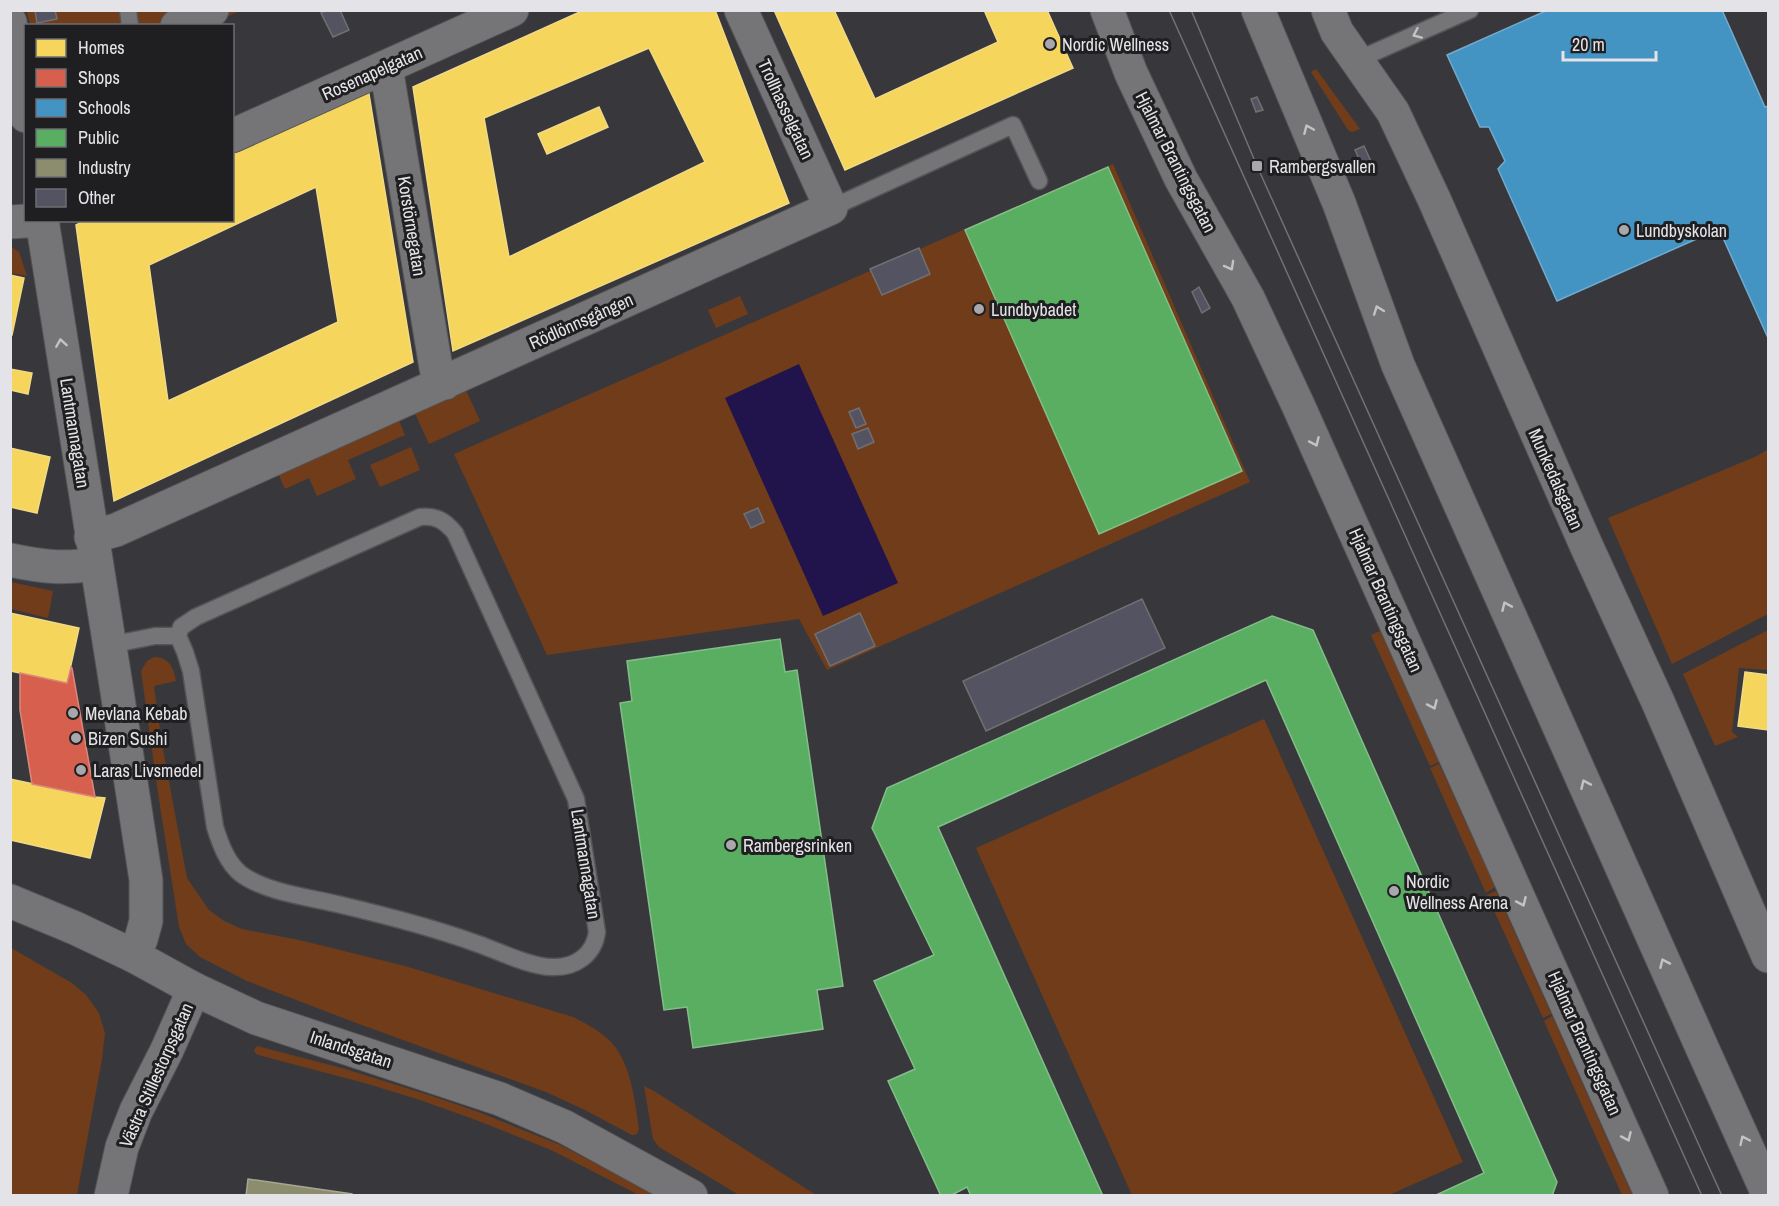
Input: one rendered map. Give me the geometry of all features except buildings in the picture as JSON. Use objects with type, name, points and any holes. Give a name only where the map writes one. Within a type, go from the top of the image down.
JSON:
[{"type":"street","points":[[181,24],[212,10]]},
{"type":"street","name":"Rosenapelgatan","points":[[234,135],[512,10]]},
{"type":"street","name":"Trollhasselgatan","points":[[741,10],[831,208]]},
{"type":"street","name":"Hjalmar Brantingsgatan","points":[[1107,10],[1131,73],[1181,179],[1248,298],[1298,405],[1652,1196]]},
{"type":"street","points":[[1258,10],[1339,203],[1398,365],[1768,1194]]},
{"type":"street","name":"Munkedalsgatan","points":[[1328,10],[1337,32],[1393,112],[1434,199],[1768,956]]},
{"type":"street","points":[[10,22],[23,81]]},
{"type":"street","name":"Korstörnegatan","points":[[386,67],[436,368],[445,383]]},
{"type":"street","name":"Rödlönnsgången","points":[[10,560],[54,568],[75,567],[92,542],[116,530],[831,208]]},
{"type":"street","name":"Lantmannagatan","points":[[42,222],[146,880],[146,921],[134,956]]},
{"type":"street","name":"Inlandsgatan","points":[[10,901],[134,956],[194,990],[256,1018],[500,1099],[565,1127],[691,1196]]},
{"type":"street","name":"Västra Stillestorpsgatan","points":[[111,1196],[122,1147],[136,1111],[194,990]]},
{"type":"lane","points":[[1357,60],[1470,10]]},
{"type":"lane","name":"Rödlönnsgången","points":[[831,208],[1013,125],[1038,181]]},
{"type":"lane","name":"Lantmannagatan","points":[[429,516],[447,524],[455,533],[576,799],[597,932],[596,943],[591,952],[581,960],[567,965],[539,966],[464,939],[392,917],[274,889],[239,873],[220,844],[215,827],[191,671],[178,636],[181,627],[196,617],[420,517],[429,516]]},
{"type":"lane","points":[[110,645],[155,636],[178,636]]},
{"type":"shaded area","points":[[27,11],[240,11],[209,24],[30,24]]},
{"type":"shaded area","points":[[1316,69],[1360,129],[1352,132],[1348,130],[1311,72]]},
{"type":"shaded area","name":"Lundbybadet","points":[[1113,164],[1250,482],[827,670],[799,619],[547,655],[454,454]]},
{"type":"shaded area","points":[[11,247],[19,252],[27,276],[11,273]]},
{"type":"shaded area","points":[[740,296],[748,314],[716,328],[708,310]]},
{"type":"shaded area","points":[[799,364],[898,583],[823,616],[725,398]]},
{"type":"shaded area","points":[[465,388],[480,421],[429,444],[414,411]]},
{"type":"shaded area","points":[[398,418],[405,435],[348,460],[356,479],[317,496],[309,478],[285,489],[277,471]]},
{"type":"shaded area","points":[[411,447],[420,470],[380,487],[370,465]]},
{"type":"shaded area","points":[[1768,449],[1768,614],[1672,664],[1608,518],[1757,456]]},
{"type":"shaded area","points":[[11,582],[53,591],[48,618],[11,609]]},
{"type":"shaded area","points":[[1768,630],[1768,670],[1739,668],[1732,732],[1738,737],[1715,746],[1683,674]]},
{"type":"shaded area","points":[[1380,631],[1439,762],[1430,766],[1371,635]]},
{"type":"shaded area","points":[[154,657],[167,661],[175,676],[176,681],[154,686],[162,744],[187,878],[209,910],[224,921],[242,929],[299,940],[405,966],[573,1017],[594,1028],[608,1039],[624,1062],[634,1095],[639,1129],[637,1134],[632,1135],[546,1092],[247,981],[200,957],[186,944],[179,927],[141,671],[147,661]]},
{"type":"shaded area","points":[[1264,719],[1463,1162],[1389,1195],[1132,1195],[976,848]]},
{"type":"shaded area","points":[[1439,764],[1495,887],[1486,893],[1430,768]]},
{"type":"shaded area","points":[[1496,891],[1551,1014],[1543,1018],[1487,895]]},
{"type":"shaded area","points":[[11,948],[72,983],[86,995],[99,1013],[105,1033],[77,1195],[11,1195]]},
{"type":"shaded area","points":[[1552,1016],[1632,1195],[1622,1195],[1544,1021]]},
{"type":"shaded area","points":[[257,1046],[342,1068],[476,1111],[558,1144],[656,1195],[639,1195],[551,1150],[420,1100],[256,1054],[254,1050]]},
{"type":"shaded area","points":[[644,1086],[816,1195],[739,1195],[659,1147],[653,1139]]},
{"type":"tram line","points":[[1169,10],[1702,1196]]},
{"type":"tram line","points":[[1191,10],[1257,166],[1722,1196]]},
{"type":"place","name":"Nordic Wellness","points":[[1050,44]]},
{"type":"place","name":"Rambergsvallen","points":[[1257,166]]},
{"type":"place","name":"Lundbyskolan","points":[[1624,230]]},
{"type":"place","name":"Lundbybadet","points":[[979,309]]},
{"type":"place","name":"Mevlana Kebab","points":[[73,713]]},
{"type":"place","name":"Bizen Sushi","points":[[76,738]]},
{"type":"place","name":"Laras Livsmedel","points":[[81,770]]},
{"type":"place","name":"Rambergsrinken","points":[[731,845]]},
{"type":"place","name":"Nordic Wellness Arena","points":[[1394,891]]}]
